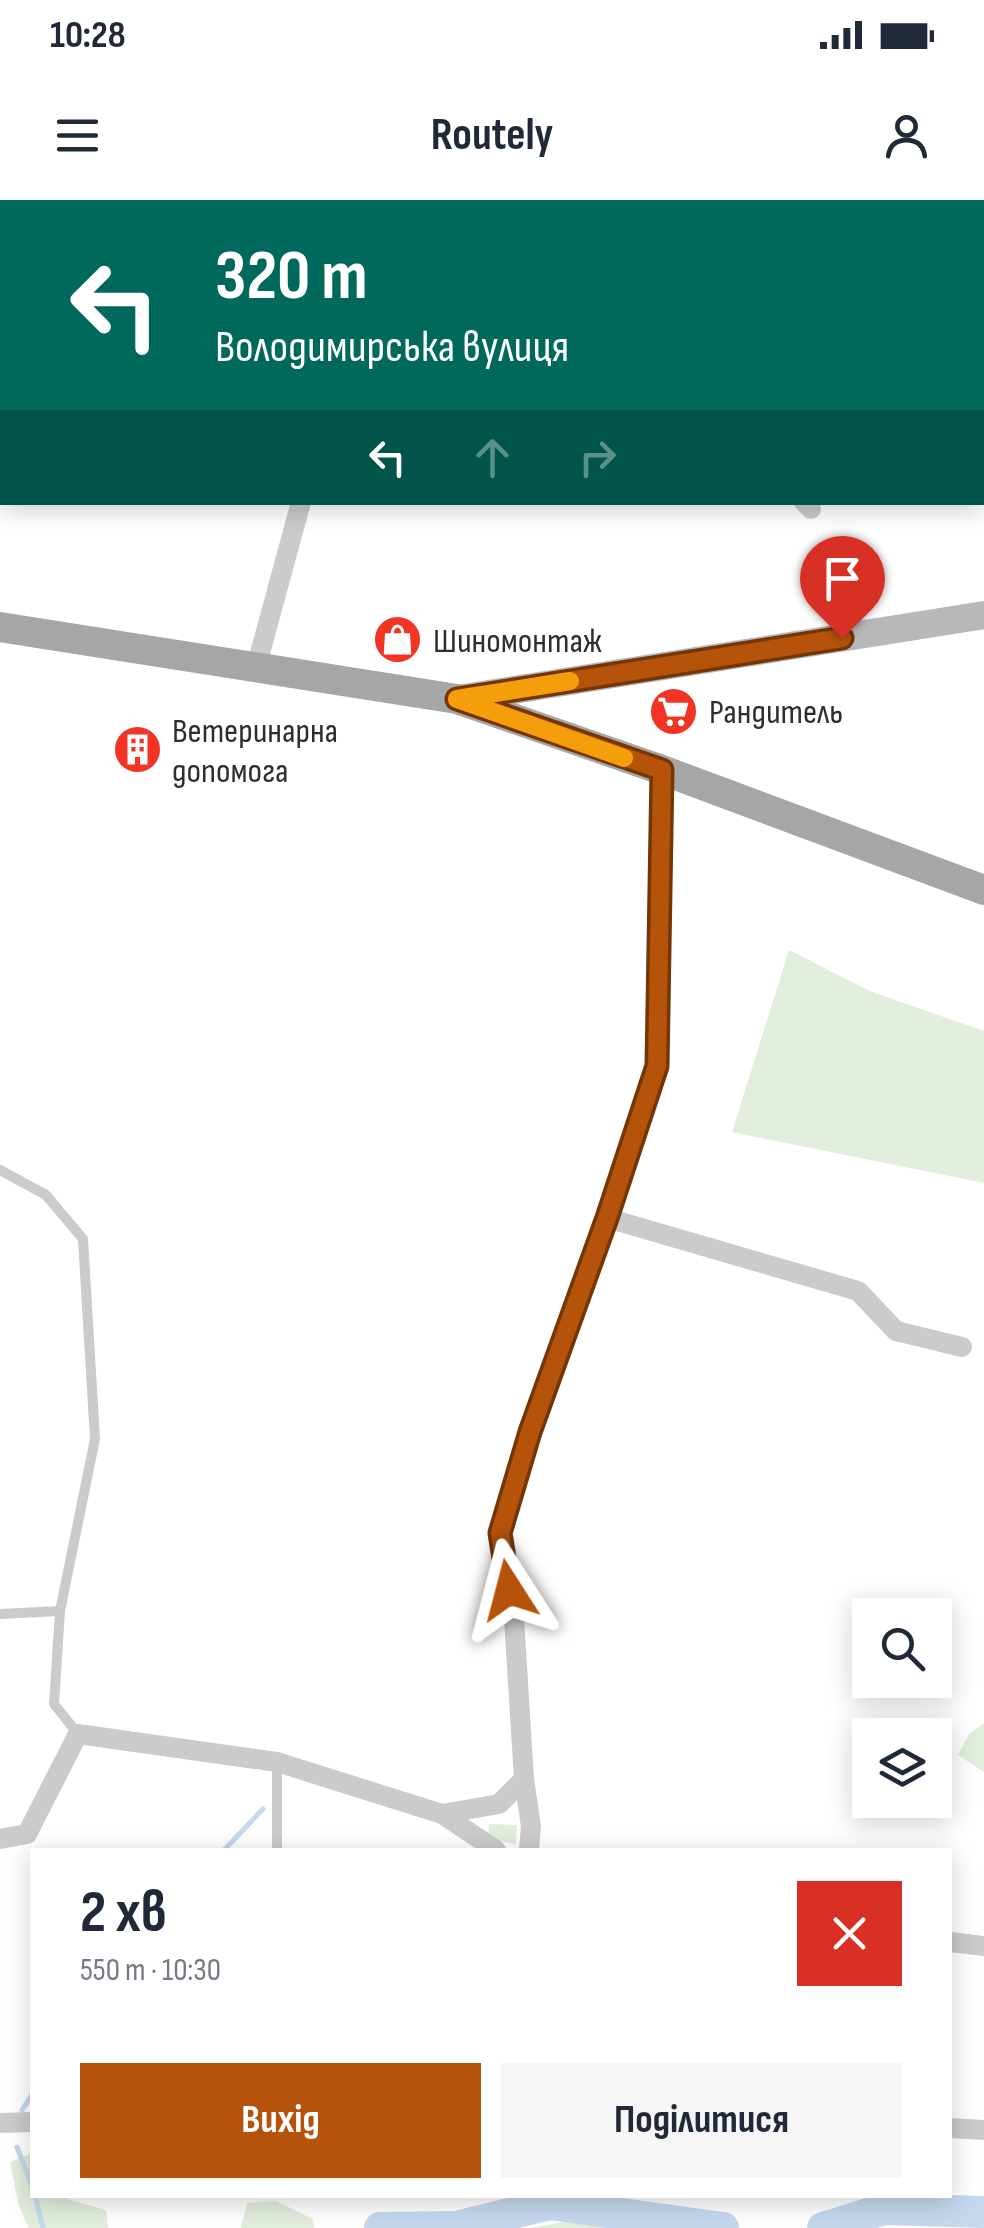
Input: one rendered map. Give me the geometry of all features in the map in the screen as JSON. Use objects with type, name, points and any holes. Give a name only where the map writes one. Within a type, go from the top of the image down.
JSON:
[{"type":"main road","points":[[0,627],[457,699],[662,770],[984,890]]},
{"type":"street","points":[[256,668],[300,505]]},
{"type":"street","points":[[457,699],[984,615]]},
{"type":"street","points":[[529,1848],[531,1826],[524,1779],[514,1618],[500,1533],[530,1432],[657,1066],[662,770]]},
{"type":"street","points":[[607,1218],[858,1291],[896,1332],[962,1347]]},
{"type":"street","points":[[0,1839],[27,1834],[78,1734],[277,1762],[442,1814],[493,1848]]},
{"type":"street","points":[[442,1814],[499,1804],[524,1779]]},
{"type":"street","points":[[952,1942],[984,1946]]},
{"type":"street","points":[[0,2123],[30,2122]]},
{"type":"street","points":[[952,2128],[984,2130]]},
{"type":"lane","points":[[0,1170],[46,1195],[83,1239],[95,1439],[60,1611],[54,1704],[78,1734]]},
{"type":"lane","points":[[0,1614],[60,1611]]},
{"type":"lane","points":[[277,1762],[277,1848]]},
{"type":"green space","points":[[789,950],[872,992],[984,1031],[984,1183],[732,1132]]},
{"type":"green space","points":[[984,1723],[984,1772],[958,1755],[969,1734]]},
{"type":"green space","points":[[489,1824],[517,1825],[516,1844],[488,1839]]},
{"type":"green space","points":[[30,2154],[30,2198],[66,2198],[106,2210],[108,2228],[29,2228],[19,2206],[10,2162]]},
{"type":"green space","points":[[276,2201],[313,2219],[314,2228],[241,2228],[247,2203]]},
{"type":"green space","points":[[577,2220],[648,2228],[530,2228]]},
{"type":"waterway","points":[[226,1848],[263,1809]]},
{"type":"waterway","points":[[22,2110],[30,2098]]},
{"type":"waterway","points":[[17,2147],[30,2181]]},
{"type":"waterway","points":[[36,2198],[43,2228]]},
{"type":"waterway","points":[[380,2228],[456,2227],[550,2204],[723,2228]]},
{"type":"waterway","points":[[823,2228],[884,2209],[984,2212]]},
{"type":"slow traffic","points":[[570,681],[457,699],[624,758]]},
{"type":"place","name":"Шиномонтаж","points":[[398,640]]},
{"type":"place","name":"Рандитель","points":[[674,711]]},
{"type":"place","name":"Ветеринарна допомога","points":[[137,750]]},
{"type":"route","points":[[509,1590],[500,1533],[530,1432],[657,1066],[662,770],[457,699],[842,638]]}]
